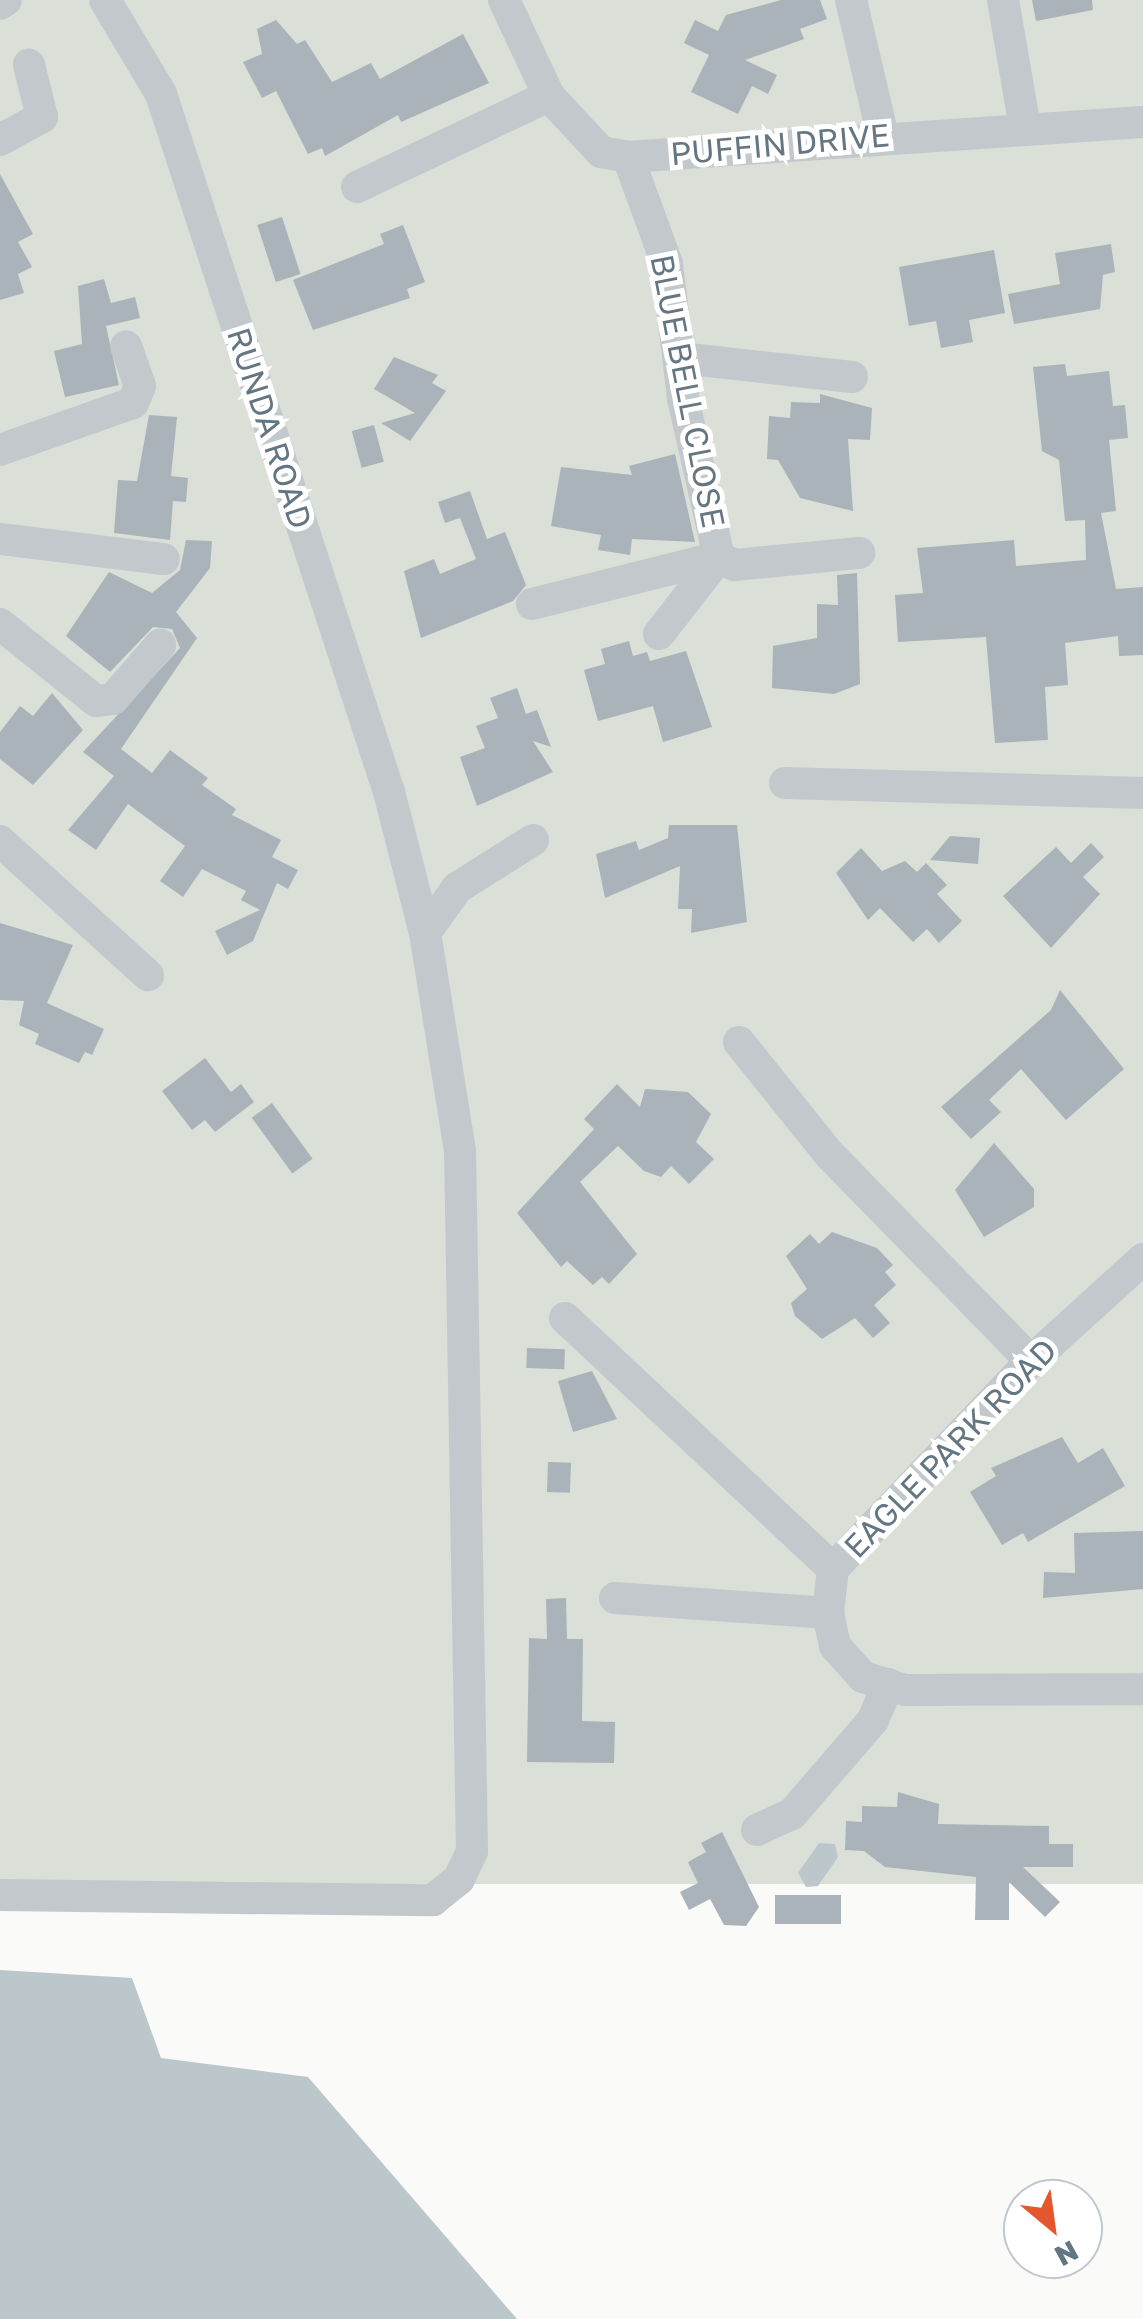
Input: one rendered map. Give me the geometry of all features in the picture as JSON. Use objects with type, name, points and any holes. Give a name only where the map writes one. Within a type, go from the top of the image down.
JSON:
[{"type":"street","name":"RUNDA ROAD","points":[[0,1895],[433,1900],[459,1879],[472,1851],[460,1150],[425,933],[410,867],[161,94],[106,0]]},
{"type":"street","name":"PUFFIN DRIVE","points":[[504,0],[549,96],[601,152],[628,157],[883,136],[1143,122]]},
{"type":"street","points":[[850,0],[883,136]]},
{"type":"street","points":[[1003,0],[1025,128]]},
{"type":"street","points":[[0,140],[42,116],[29,65]]},
{"type":"street","points":[[357,187],[549,96]]},
{"type":"street","name":"BLUE BELL CLOSE","points":[[532,604],[719,557],[680,358],[667,264],[628,157]]},
{"type":"street","points":[[0,450],[133,403],[140,386],[126,346]]},
{"type":"street","points":[[680,358],[852,376]]},
{"type":"street","points":[[0,539],[164,559]]},
{"type":"street","points":[[659,634],[719,557],[734,566],[860,553]]},
{"type":"street","points":[[0,624],[96,701],[113,698],[160,645]]},
{"type":"street","points":[[784,783],[1143,794]]},
{"type":"street","points":[[425,933],[457,888],[533,840]]},
{"type":"street","points":[[0,841],[148,975]]},
{"type":"street","points":[[739,1042],[830,1155],[1030,1361]]},
{"type":"street","name":"EAGLE PARK ROAD","points":[[888,1684],[864,1676],[835,1646],[828,1613],[833,1568],[1030,1361],[1143,1259]]},
{"type":"street","points":[[565,1318],[833,1568]]},
{"type":"street","points":[[615,1598],[828,1613]]},
{"type":"street","points":[[757,1830],[792,1814],[872,1720],[888,1684],[1143,1690]]},
{"type":"shaded area","points":[[0,0],[1143,0],[1143,1884],[0,1884]]},
{"type":"shaded area","points":[[819,1843],[835,1844],[838,1857],[818,1886],[806,1887],[798,1873]]},
{"type":"shaded area","points":[[0,1970],[132,1978],[161,2058],[308,2077],[517,2319],[0,2319]]},
{"type":"building","points":[[781,0],[820,0],[827,19],[800,29],[804,39],[745,60],[777,75],[768,94],[752,86],[738,114],[691,92],[709,55],[684,43],[695,20],[718,31],[726,15]]},
{"type":"building","points":[[1032,0],[1092,0],[1093,10],[1036,21]]},
{"type":"building","points":[[276,20],[297,44],[305,40],[332,82],[371,63],[380,79],[463,34],[489,83],[401,122],[398,115],[325,156],[322,148],[308,154],[276,91],[262,98],[243,62],[262,54],[257,29]]},
{"type":"building","points":[[0,174],[33,234],[18,242],[32,267],[18,274],[24,293],[0,300]]},
{"type":"building","points":[[282,217],[301,274],[276,282],[257,225]]},
{"type":"building","points":[[403,225],[425,282],[407,289],[410,298],[313,330],[293,280],[384,244],[380,234]]},
{"type":"building","points":[[1111,244],[1115,272],[1103,275],[1100,309],[1014,324],[1008,294],[1060,284],[1055,253]]},
{"type":"building","points":[[994,250],[1005,313],[969,320],[973,342],[941,348],[936,321],[909,326],[899,267]]},
{"type":"building","points":[[104,279],[111,303],[135,297],[140,318],[106,326],[119,385],[65,397],[54,351],[82,344],[78,286]]},
{"type":"building","points":[[394,357],[438,375],[432,383],[446,391],[410,441],[381,423],[415,413],[374,389]]},
{"type":"building","points":[[1065,364],[1067,376],[1109,371],[1113,406],[1125,405],[1128,438],[1109,440],[1116,511],[1101,513],[1116,589],[1143,587],[1143,655],[1119,656],[1118,636],[1065,643],[1068,685],[1045,687],[1048,740],[995,743],[986,637],[898,642],[895,595],[923,593],[917,548],[1014,540],[1016,566],[1086,560],[1085,520],[1065,521],[1059,460],[1042,451],[1033,367]]},
{"type":"building","points":[[820,394],[872,408],[870,440],[848,439],[853,511],[800,498],[778,460],[767,459],[769,416],[790,418],[791,402],[820,403]]},
{"type":"building","points":[[149,415],[177,417],[171,476],[188,478],[186,502],[173,501],[170,540],[114,533],[118,480],[137,481]]},
{"type":"building","points":[[374,425],[384,462],[362,468],[352,431]]},
{"type":"building","points":[[675,454],[695,542],[632,539],[630,555],[598,550],[601,535],[551,526],[561,467],[632,475],[629,466]]},
{"type":"building","points":[[470,491],[487,539],[505,532],[526,585],[513,601],[421,638],[404,571],[434,559],[440,574],[476,559],[460,518],[445,523],[438,502]]},
{"type":"building","points":[[186,540],[212,541],[210,568],[176,612],[197,638],[121,749],[152,773],[170,750],[208,778],[202,785],[236,809],[232,815],[281,840],[272,857],[298,870],[288,889],[277,883],[253,941],[227,955],[215,931],[260,910],[241,900],[246,891],[202,869],[183,897],[160,881],[185,846],[128,804],[96,850],[68,830],[114,776],[83,752],[180,648],[172,629],[153,627],[110,672],[66,636],[109,572],[152,593],[180,570]]},
{"type":"building","points":[[857,573],[860,684],[834,694],[772,688],[773,646],[817,638],[817,604],[838,605],[837,575]]},
{"type":"building","points":[[629,641],[633,656],[647,652],[650,661],[686,651],[712,727],[663,742],[653,706],[598,721],[584,670],[605,664],[601,649]]},
{"type":"building","points":[[517,688],[526,714],[537,710],[551,747],[533,741],[553,772],[477,806],[460,757],[485,748],[476,726],[498,718],[490,698]]},
{"type":"building","points":[[52,693],[83,730],[33,785],[0,759],[0,732],[20,706],[33,716]]},
{"type":"building","points":[[669,825],[737,825],[747,922],[691,933],[692,909],[678,909],[680,866],[605,898],[596,854],[636,841],[639,850],[668,838]]},
{"type":"building","points":[[950,836],[980,838],[978,864],[930,860]]},
{"type":"building","points":[[1091,843],[1104,857],[1083,877],[1100,894],[1051,948],[1003,896],[1056,847],[1071,863]]},
{"type":"building","points":[[861,848],[882,871],[905,861],[917,872],[926,863],[947,885],[937,894],[962,921],[939,943],[927,929],[913,942],[880,908],[868,920],[836,873]]},
{"type":"building","points":[[0,923],[73,945],[47,1003],[104,1029],[92,1055],[85,1052],[79,1063],[35,1044],[39,1034],[19,1025],[24,1001],[0,1000]]},
{"type":"building","points":[[1060,990],[1124,1069],[1066,1120],[1021,1069],[989,1100],[1001,1112],[971,1139],[941,1107],[1051,1010]]},
{"type":"building","points":[[205,1058],[231,1092],[241,1084],[254,1102],[215,1132],[205,1120],[192,1130],[162,1091]]},
{"type":"building","points":[[617,1084],[640,1107],[645,1089],[688,1092],[711,1114],[696,1142],[714,1159],[689,1184],[671,1166],[661,1177],[644,1171],[618,1146],[580,1182],[637,1254],[609,1284],[602,1277],[593,1285],[567,1261],[561,1267],[517,1213],[594,1129],[584,1119]]},
{"type":"building","points":[[272,1103],[313,1159],[292,1174],[252,1118]]},
{"type":"building","points":[[994,1143],[1034,1189],[1034,1207],[984,1237],[955,1190]]},
{"type":"building","points":[[832,1232],[877,1248],[893,1265],[885,1272],[896,1285],[874,1305],[890,1323],[873,1338],[855,1318],[822,1339],[795,1316],[791,1303],[807,1289],[786,1256],[810,1234],[819,1244]]},
{"type":"building","points":[[527,1348],[565,1349],[564,1369],[526,1368]]},
{"type":"building","points":[[592,1371],[617,1419],[573,1432],[558,1381]]},
{"type":"building","points":[[1062,1437],[1078,1463],[1103,1448],[1125,1486],[1028,1542],[1023,1533],[1002,1545],[970,1492],[996,1476],[991,1468]]},
{"type":"building","points":[[548,1462],[571,1463],[570,1493],[547,1492]]},
{"type":"building","points":[[1143,1531],[1143,1589],[1043,1598],[1044,1572],[1075,1573],[1074,1533]]},
{"type":"building","points":[[566,1598],[567,1639],[583,1639],[582,1721],[615,1722],[614,1763],[527,1762],[529,1638],[547,1639],[546,1599]]},
{"type":"building","points":[[898,1792],[939,1804],[938,1824],[1049,1826],[1049,1844],[1073,1844],[1073,1867],[1023,1867],[1060,1902],[1045,1917],[1009,1882],[1009,1920],[975,1920],[976,1877],[885,1867],[864,1851],[845,1850],[846,1821],[862,1822],[862,1806],[897,1807]]},
{"type":"building","points":[[722,1832],[759,1907],[746,1926],[724,1925],[710,1899],[689,1910],[680,1892],[698,1883],[688,1862],[706,1852],[701,1843]]},
{"type":"building","points":[[775,1895],[841,1895],[841,1924],[775,1924]]}]
